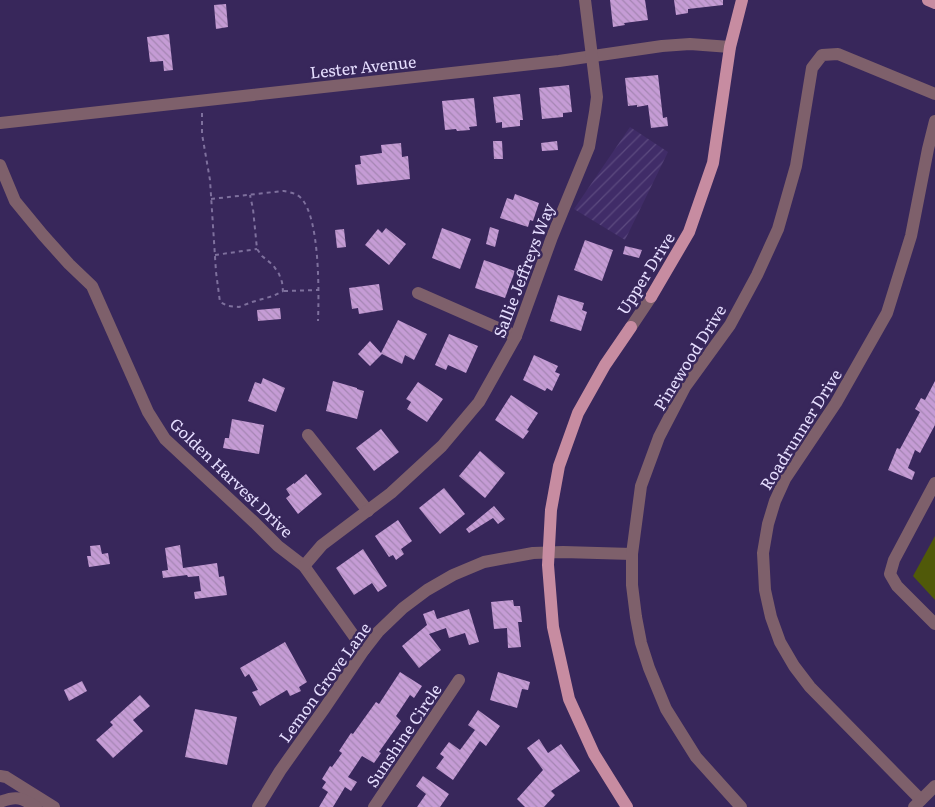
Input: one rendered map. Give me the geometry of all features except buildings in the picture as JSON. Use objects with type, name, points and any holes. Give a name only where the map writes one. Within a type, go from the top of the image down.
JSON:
[{"type":"main road","name":"Upper Drive","points":[[651,297],[689,232],[713,163],[730,47],[742,0]]},
{"type":"main road","points":[[928,0],[935,3]]},
{"type":"main road","name":"Upper Drive","points":[[627,807],[594,754],[569,699],[553,627],[548,552],[551,510],[559,466],[578,413],[605,365],[631,327]]},
{"type":"street","name":"Sallie Jeffreys Way","points":[[304,566],[322,546],[390,493],[442,446],[479,402],[516,336],[552,237],[589,147],[597,97],[585,0]]},
{"type":"street","name":"Lester Avenue","points":[[0,123],[592,56],[662,46],[690,44],[730,47]]},
{"type":"street","name":"Pinewood Drive","points":[[741,807],[696,757],[666,709],[649,668],[639,634],[632,585],[632,554],[641,486],[658,437],[686,387],[730,325],[757,275],[778,229],[796,166],[812,68],[822,55],[838,54],[935,94]]},
{"type":"street","name":"Roadrunner Drive","points":[[917,804],[810,687],[794,666],[780,642],[770,617],[765,590],[763,553],[774,501],[785,478],[836,403],[887,313],[911,236],[935,121]]},
{"type":"street","name":"Golden Harvest Drive","points":[[0,165],[15,201],[43,236],[92,286],[148,412],[165,439],[278,546],[304,566],[364,650]]},
{"type":"street","points":[[418,293],[516,336]]},
{"type":"street","name":"Upper Drive","points":[[631,327],[651,297]]},
{"type":"street","points":[[308,435],[368,511]]},
{"type":"street","points":[[935,483],[894,560],[890,574],[897,586],[935,624]]},
{"type":"street","name":"Lemon Grove Lane","points":[[258,807],[280,771],[378,632],[403,608],[427,590],[453,575],[484,562],[535,552],[632,554]]},
{"type":"street","name":"Sunshine Circle","points":[[374,807],[459,680]]},
{"type":"street","points":[[0,776],[6,777],[54,807]]},
{"type":"street","points":[[917,804],[935,786]]},
{"type":"street","points":[[0,802],[13,797],[27,801],[36,807]]},
{"type":"path","points":[[202,100],[202,134],[210,180],[216,272],[220,302],[228,306],[239,307],[283,291],[319,290]]},
{"type":"path","points":[[211,199],[283,191],[292,192],[300,196],[310,214],[317,262],[319,290],[318,321]]},
{"type":"path","points":[[250,195],[257,249],[279,274],[283,291]]},
{"type":"path","points":[[215,255],[257,249]]},
{"type":"shaded area","points":[[630,127],[668,152],[625,240],[574,209]]},
{"type":"green space","points":[[935,536],[935,600],[913,576]]}]
